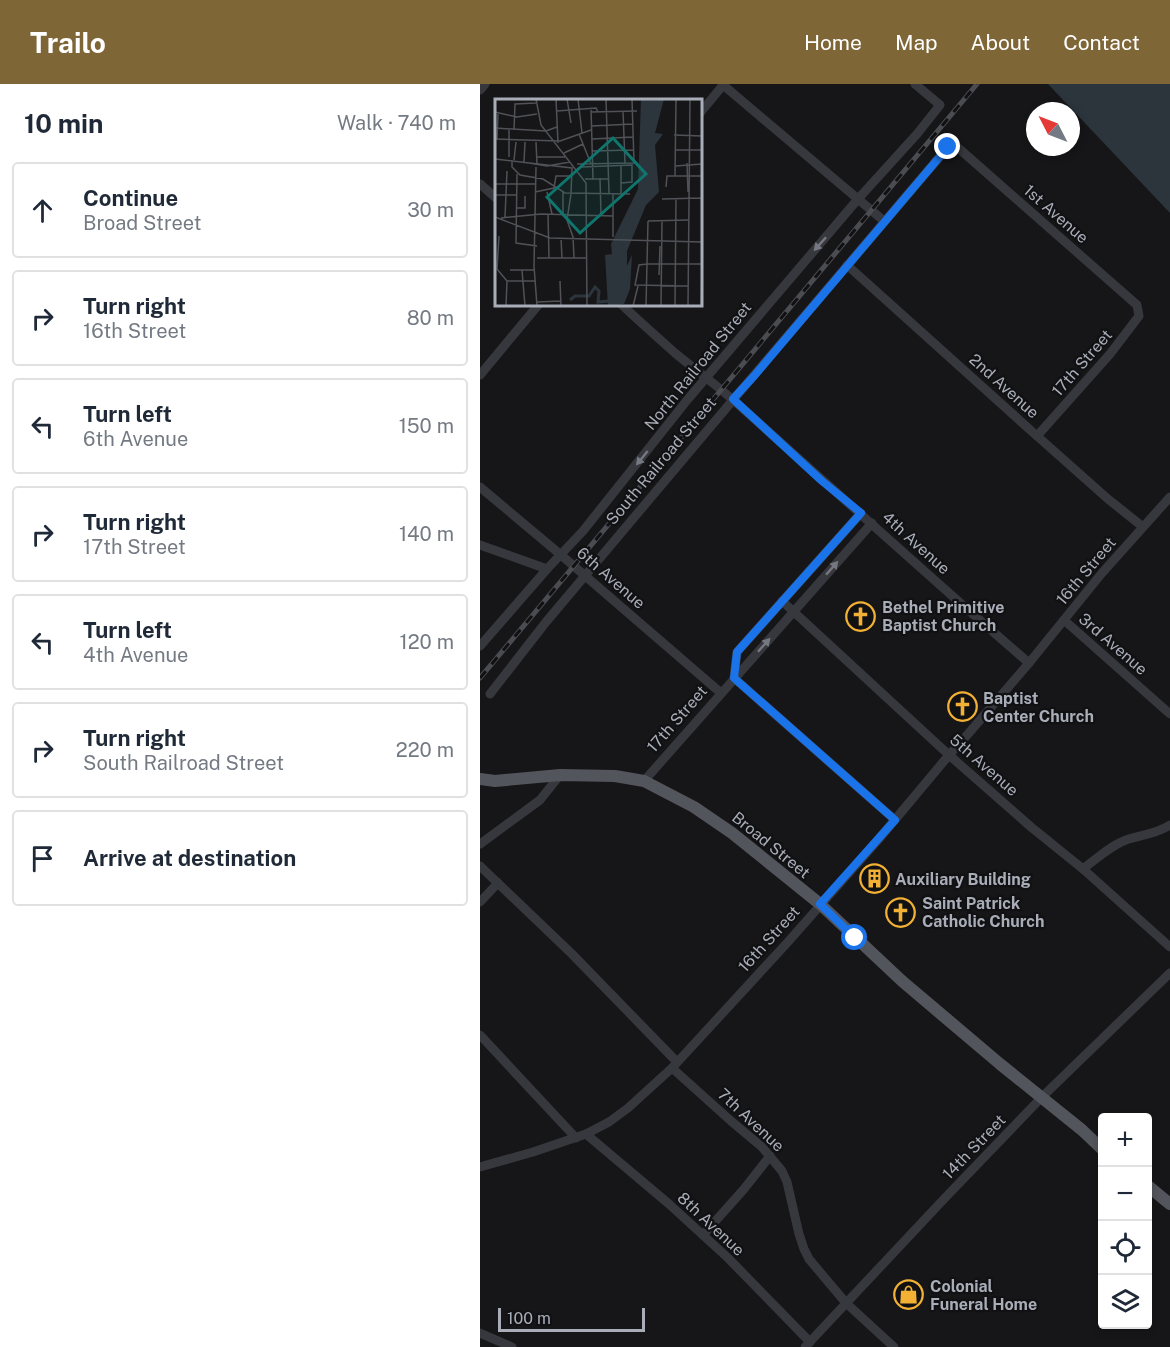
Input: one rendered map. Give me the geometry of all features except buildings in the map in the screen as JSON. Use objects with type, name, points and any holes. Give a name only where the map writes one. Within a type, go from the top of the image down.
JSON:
[{"type":"main road","name":"Broad Street","points":[[480,779],[495,781],[560,775],[615,776],[644,781],[694,807],[714,820],[820,904],[903,981],[1098,1145]]},
{"type":"main road","points":[[1152,1189],[1170,1204]]},
{"type":"street","points":[[480,90],[485,84]]},
{"type":"street","points":[[702,110],[723,84],[884,221]]},
{"type":"street","name":"North Railroad Street","points":[[480,646],[547,569],[584,531],[707,377],[940,105],[915,84]]},
{"type":"street","name":"South Railroad Street","points":[[490,694],[546,622],[884,221],[948,147],[956,146]]},
{"type":"street","name":"1st Avenue","points":[[956,146],[1137,305]]},
{"type":"street","points":[[480,184],[495,197]]},
{"type":"street","name":"2nd Avenue","points":[[847,265],[1037,436],[1143,527]]},
{"type":"street","name":"17th Street","points":[[1037,436],[1110,354],[1139,316],[1137,305]]},
{"type":"street","points":[[480,375],[537,306]]},
{"type":"street","name":"4th Avenue","points":[[623,306],[677,354],[733,399],[1029,663]]},
{"type":"street","name":"6th Avenue","points":[[480,487],[721,693]]},
{"type":"street","name":"16th Street","points":[[480,1167],[576,1138],[609,1122],[628,1108],[674,1065],[787,943],[895,820],[1029,663],[1102,573],[1170,497]]},
{"type":"street","points":[[861,513],[737,652],[734,678],[895,820]]},
{"type":"street","name":"17th Street","points":[[644,781],[872,523]]},
{"type":"street","points":[[480,545],[547,569]]},
{"type":"street","name":"5th Avenue","points":[[782,601],[949,755],[1083,869],[1170,947]]},
{"type":"street","name":"3rd Avenue","points":[[1064,620],[1170,714]]},
{"type":"street","points":[[480,844],[540,800],[560,775]]},
{"type":"street","points":[[1083,869],[1109,849],[1124,841],[1161,831],[1170,825]]},
{"type":"street","points":[[480,866],[498,883],[480,902]]},
{"type":"street","name":"7th Avenue","points":[[498,883],[572,954],[674,1065],[770,1156],[782,1171],[787,1182],[804,1249],[809,1259],[846,1303],[894,1347]]},
{"type":"street","name":"14th Street","points":[[808,1345],[1041,1098],[1170,974]]},
{"type":"street","points":[[480,1035],[576,1138]]},
{"type":"street","name":"8th Avenue","points":[[586,1134],[669,1204],[728,1258],[808,1345]]},
{"type":"street","points":[[703,1235],[770,1156]]},
{"type":"street","points":[[480,1333],[512,1347]]},
{"type":"shaded area","points":[[1048,84],[1170,84],[1170,213],[1080,118],[1080,102],[1065,102]]},
{"type":"railway","points":[[480,678],[977,84]]},
{"type":"place","name":"Bethel Primitive Baptist Church","points":[[861,616]]},
{"type":"place","name":"Baptist Center Church","points":[[962,707]]},
{"type":"place","name":"Auxiliary Building","points":[[874,879]]},
{"type":"place","name":"Saint Patrick Catholic Church","points":[[901,912]]},
{"type":"place","name":"Colonial Funeral Home","points":[[909,1295]]},
{"type":"route","points":[[855,938],[820,904],[895,820],[734,678],[737,652],[861,513],[822,481],[733,399],[948,147]]}]
